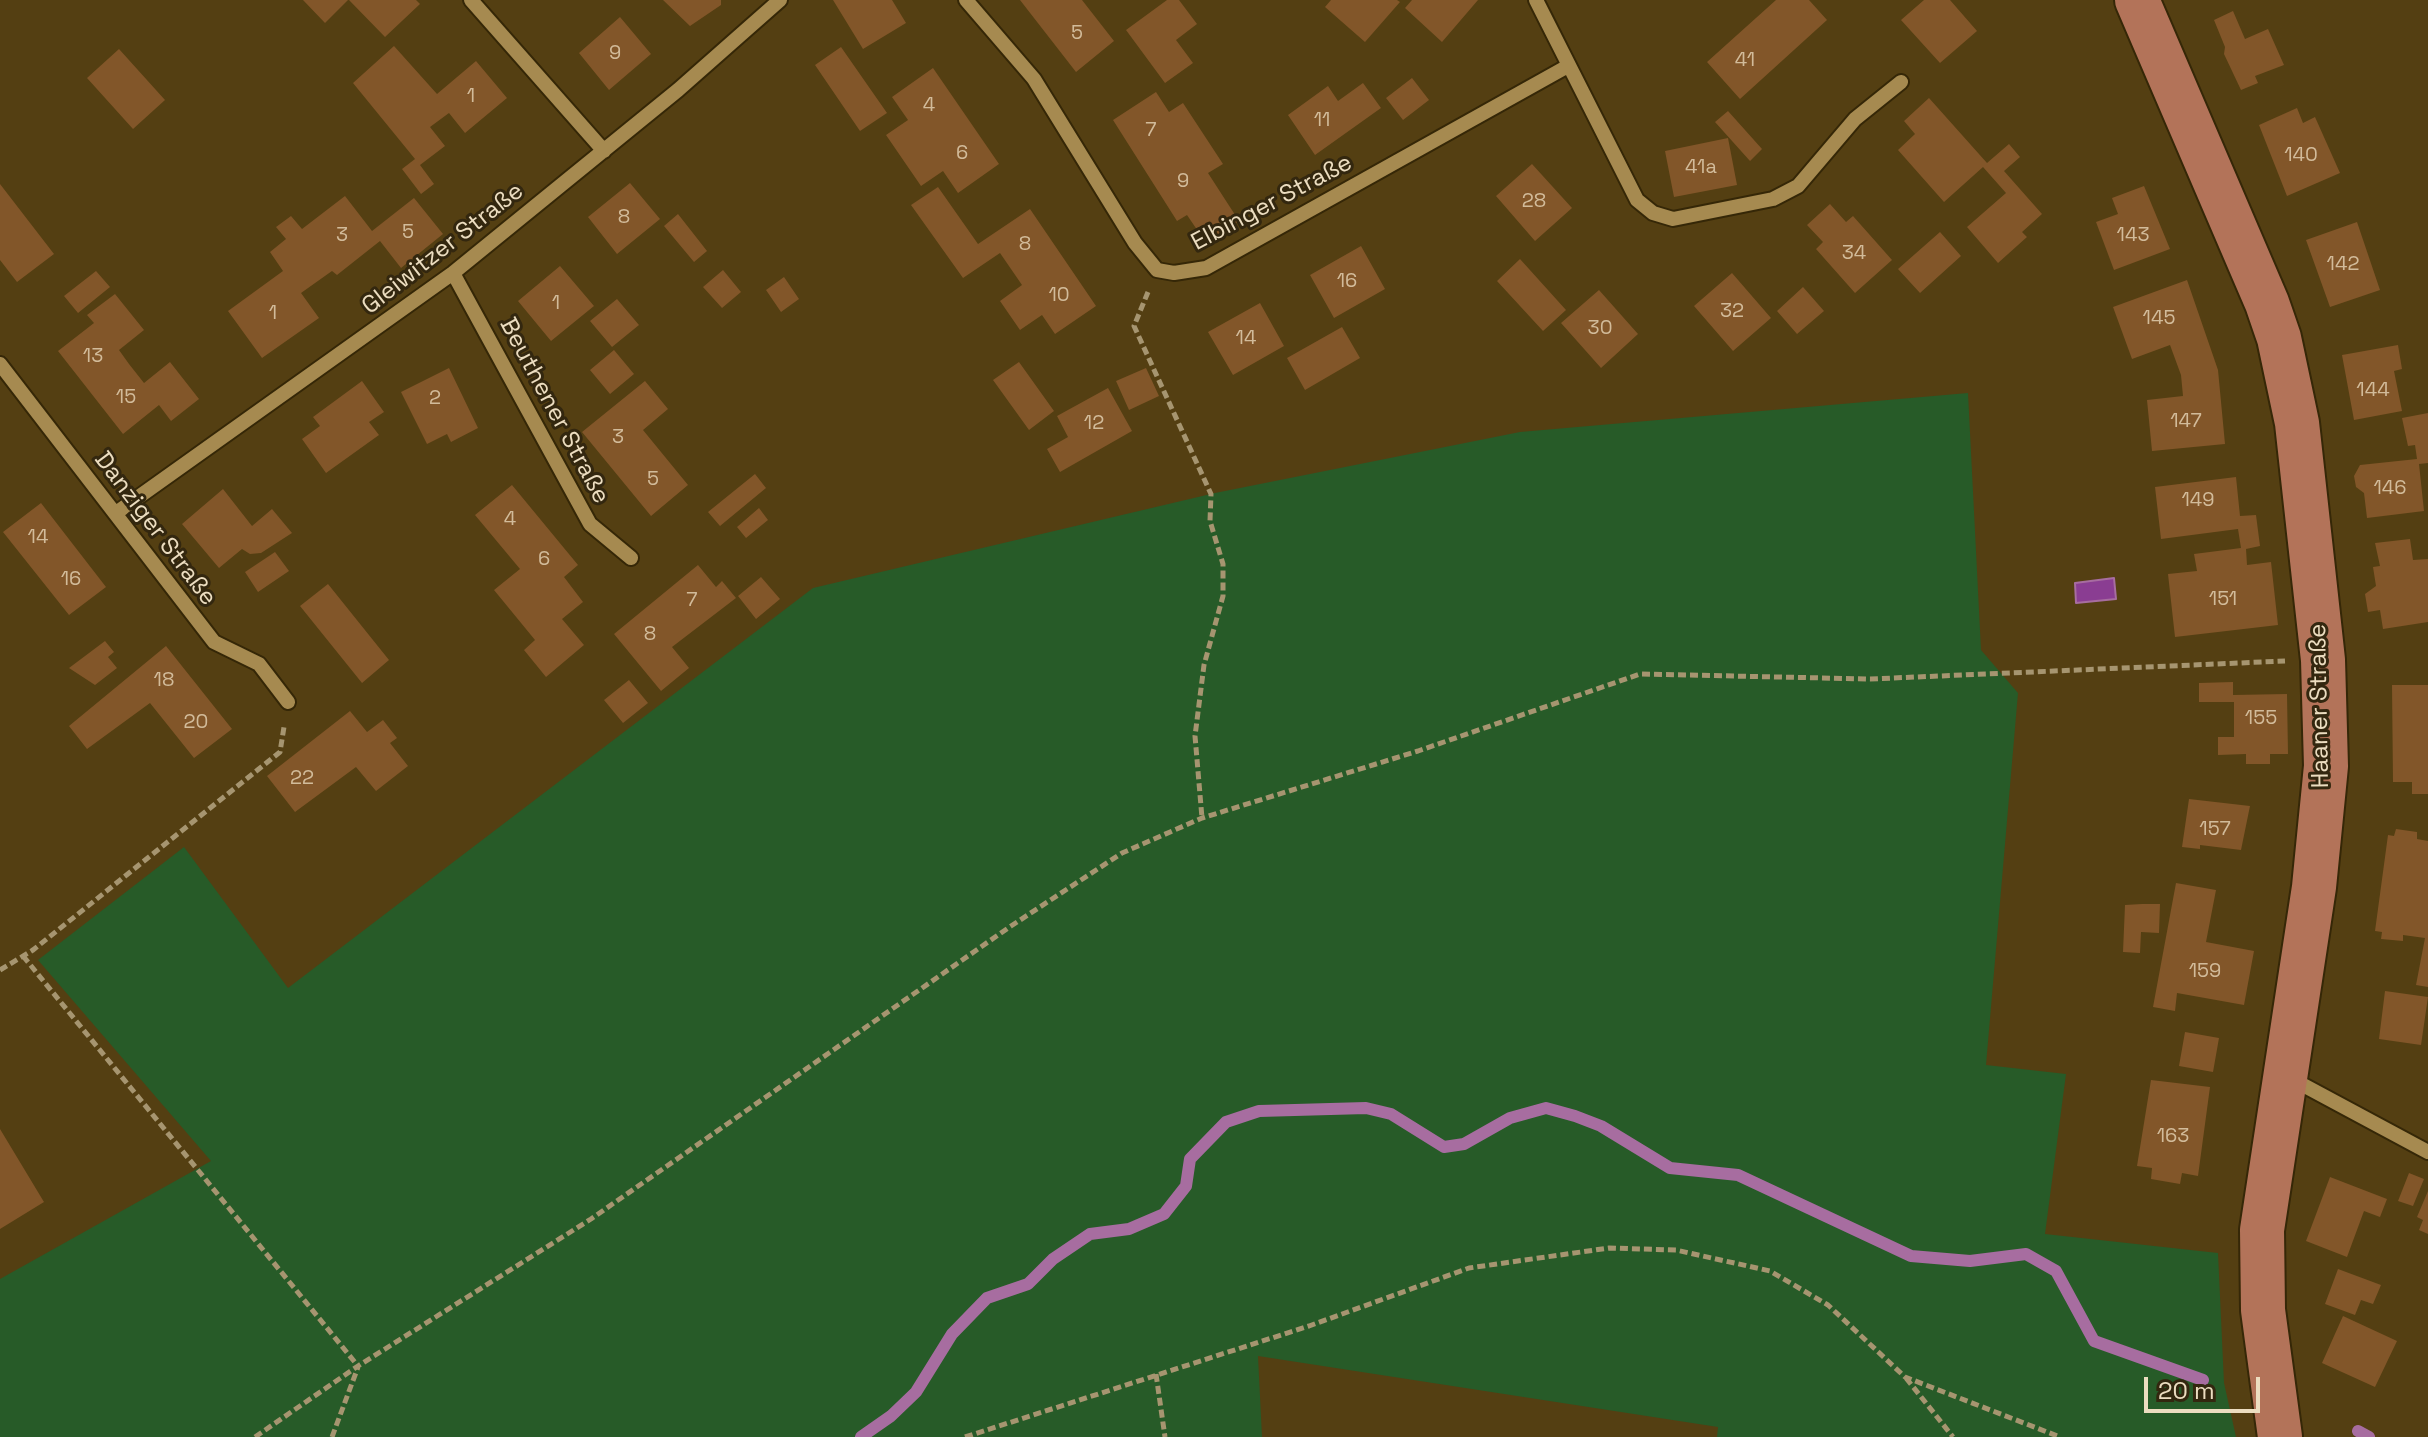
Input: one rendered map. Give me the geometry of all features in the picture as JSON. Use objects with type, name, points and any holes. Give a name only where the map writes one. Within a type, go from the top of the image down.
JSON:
[{"type":"main road","name":"Haaner Straße","points":[[2137,0],[2267,303],[2279,338],[2297,423],[2323,660],[2326,766],[2314,887],[2283,1074],[2262,1230],[2263,1310],[2280,1437]]},
{"type":"street","points":[[471,0],[604,151]]},
{"type":"street","name":"Gleiwitzer Straße","points":[[116,513],[453,273],[604,151],[780,0]]},
{"type":"street","points":[[966,0],[1034,79],[1135,243],[1157,270]]},
{"type":"street","points":[[1536,0],[1637,200],[1653,213],[1673,219],[1773,199],[1798,186],[1855,119],[1901,82]]},
{"type":"street","name":"Elbinger Straße","points":[[1157,270],[1174,273],[1206,268],[1568,66]]},
{"type":"street","name":"Beuthener Straße","points":[[453,273],[590,524],[631,558]]},
{"type":"street","name":"Danziger Straße","points":[[0,364],[214,642],[259,664],[288,702]]},
{"type":"street","points":[[2283,1074],[2428,1152]]},
{"type":"path","points":[[1157,270],[1134,326],[1211,494],[1210,521],[1223,564],[1223,596],[1204,665],[1195,736],[1202,818]]},
{"type":"path","points":[[255,1437],[358,1366],[591,1219],[1011,926],[1122,853],[1202,818],[1418,751],[1640,674],[1870,679],[2323,660]]},
{"type":"path","points":[[0,970],[23,956],[280,752],[288,702]]},
{"type":"path","points":[[23,956],[358,1366]]},
{"type":"path","points":[[965,1437],[1309,1326],[1469,1268],[1609,1248],[1676,1250],[1770,1271],[1828,1305],[1905,1377],[1953,1437]]},
{"type":"path","points":[[332,1437],[358,1366]]},
{"type":"path","points":[[1156,1374],[1165,1437]]},
{"type":"path","points":[[1905,1377],[2060,1437]]},
{"type":"green space","points":[[1968,393],[1981,650],[2018,693],[1986,1065],[2066,1074],[2045,1234],[2218,1253],[2224,1383],[2236,1437],[1717,1437],[1718,1427],[1258,1356],[1262,1437],[0,1437],[0,1279],[211,1161],[38,960],[184,847],[288,988],[813,588],[1215,493],[1520,432]]},
{"type":"shaded area","points":[[2114,578],[2116,599],[2076,603],[2075,583]]},
{"type":"building","points":[[303,0],[348,0],[325,23]]},
{"type":"building","points":[[349,0],[416,0],[420,4],[385,37]]},
{"type":"building","points":[[663,0],[721,0],[721,5],[690,26]]},
{"type":"building","points":[[833,0],[892,0],[906,23],[863,49]]},
{"type":"building","points":[[1020,0],[1082,0],[1114,41],[1076,72]]},
{"type":"building","points":[[1167,0],[1179,0],[1197,24],[1176,40],[1193,63],[1165,83],[1126,30]]},
{"type":"building","points":[[1331,0],[1400,2],[1365,42],[1325,7]]},
{"type":"building","points":[[1412,0],[1478,0],[1442,42],[1405,8]]},
{"type":"building","points":[[1776,0],[1809,0],[1827,20],[1740,99],[1707,62]]},
{"type":"building","points":[[1924,0],[1950,0],[1977,31],[1940,63],[1901,20]]},
{"type":"building","points":[[2233,11],[2245,39],[2268,29],[2284,65],[2255,76],[2258,83],[2241,90],[2224,54],[2225,47],[2214,20]]},
{"type":"building","points":[[620,17],[651,54],[609,90],[579,53]]},
{"type":"building","points":[[394,46],[437,94],[476,61],[507,98],[465,133],[449,113],[430,127],[445,146],[420,165],[434,184],[421,194],[402,169],[415,159],[353,83]]},
{"type":"building","points":[[841,47],[887,113],[860,131],[815,65]]},
{"type":"building","points":[[119,49],[165,100],[133,129],[87,78]]},
{"type":"building","points":[[933,68],[999,164],[958,193],[943,171],[921,186],[886,135],[908,120],[892,97]]},
{"type":"building","points":[[1412,78],[1429,100],[1403,120],[1386,98]]},
{"type":"building","points":[[1363,83],[1381,108],[1315,155],[1288,115],[1328,86],[1338,101]]},
{"type":"building","points":[[1156,92],[1169,112],[1183,103],[1223,164],[1208,173],[1239,221],[1206,243],[1187,215],[1177,221],[1113,120]]},
{"type":"building","points":[[1929,98],[1987,163],[2009,144],[2020,157],[2004,171],[2042,214],[2022,232],[2027,237],[1998,263],[1967,227],[2006,193],[1983,167],[1944,202],[1898,150],[1915,134],[1904,121]]},
{"type":"building","points":[[2297,108],[2303,123],[2315,117],[2340,173],[2287,196],[2259,125]]},
{"type":"building","points":[[1728,111],[1762,149],[1750,161],[1715,122]]},
{"type":"building","points":[[1728,138],[1737,185],[1674,197],[1665,151]]},
{"type":"building","points":[[1532,164],[1572,208],[1535,241],[1496,196]]},
{"type":"building","points":[[630,183],[660,219],[617,254],[588,217]]},
{"type":"building","points":[[0,184],[54,254],[17,282],[0,260]]},
{"type":"building","points":[[2144,186],[2170,249],[2114,270],[2096,222],[2118,214],[2112,198]]},
{"type":"building","points":[[938,187],[978,244],[1030,209],[1096,306],[1055,334],[1042,315],[1020,330],[1000,301],[1022,285],[1000,253],[963,278],[911,205]]},
{"type":"building","points":[[345,196],[372,231],[414,198],[443,234],[401,268],[380,241],[337,275],[332,271],[301,293],[319,318],[262,358],[228,311],[283,271],[270,252],[286,239],[276,227],[291,216],[302,229]]},
{"type":"building","points":[[1830,204],[1846,222],[1853,216],[1892,260],[1855,293],[1816,249],[1823,242],[1807,225]]},
{"type":"building","points":[[678,214],[707,251],[694,262],[664,226]]},
{"type":"building","points":[[2357,222],[2380,290],[2330,307],[2306,240]]},
{"type":"building","points":[[1940,232],[1961,256],[1920,293],[1898,269]]},
{"type":"building","points":[[1361,246],[1385,289],[1334,318],[1310,275]]},
{"type":"building","points":[[1520,259],[1566,310],[1543,331],[1497,281]]},
{"type":"building","points":[[560,266],[594,306],[551,341],[518,301]]},
{"type":"building","points":[[723,270],[741,292],[722,308],[703,287]]},
{"type":"building","points":[[96,271],[110,287],[78,313],[64,296]]},
{"type":"building","points":[[1732,273],[1771,318],[1733,351],[1694,306]]},
{"type":"building","points":[[784,277],[799,299],[781,312],[766,290]]},
{"type":"building","points":[[2187,280],[2218,370],[2225,444],[2152,451],[2147,400],[2183,396],[2181,375],[2170,345],[2132,359],[2113,307]]},
{"type":"building","points":[[1803,287],[1824,311],[1797,334],[1777,311]]},
{"type":"building","points":[[1599,290],[1638,334],[1601,368],[1561,323]]},
{"type":"building","points":[[115,294],[144,330],[119,350],[144,383],[170,362],[199,399],[171,421],[159,405],[123,434],[58,351],[94,323],[87,315]]},
{"type":"building","points":[[617,299],[639,325],[612,347],[590,321]]},
{"type":"building","points":[[1260,303],[1284,346],[1233,375],[1208,332]]},
{"type":"building","points":[[1342,327],[1360,358],[1305,390],[1287,358]]},
{"type":"building","points":[[2398,345],[2402,369],[2394,371],[2402,411],[2354,420],[2342,355]]},
{"type":"building","points":[[614,350],[634,374],[610,394],[590,370]]},
{"type":"building","points":[[1019,362],[1054,411],[1029,430],[993,380]]},
{"type":"building","points":[[449,368],[478,428],[451,442],[447,434],[427,444],[401,392]]},
{"type":"building","points":[[1146,368],[1159,396],[1129,410],[1116,381]]},
{"type":"building","points":[[362,381],[384,412],[369,422],[379,435],[326,473],[302,439],[320,426],[313,417]]},
{"type":"building","points":[[645,381],[668,409],[643,430],[688,485],[651,516],[582,432]]},
{"type":"building","points":[[1108,388],[1132,431],[1060,472],[1047,449],[1068,437],[1057,416]]},
{"type":"building","points":[[2428,413],[2428,463],[2419,464],[2424,511],[2367,518],[2364,493],[2356,487],[2354,476],[2360,465],[2417,459],[2415,445],[2408,446],[2402,418]]},
{"type":"building","points":[[755,474],[766,488],[720,526],[708,512]]},
{"type":"building","points":[[2236,477],[2240,516],[2256,515],[2260,546],[2246,549],[2247,565],[2271,562],[2278,625],[2175,637],[2168,574],[2197,571],[2194,554],[2241,548],[2238,529],[2161,539],[2155,487]]},
{"type":"building","points":[[512,485],[578,565],[564,577],[583,602],[562,619],[584,645],[546,677],[524,650],[535,640],[494,590],[520,569],[475,515]]},
{"type":"building","points":[[223,489],[252,526],[272,509],[292,533],[261,553],[250,554],[242,549],[219,568],[182,524]]},
{"type":"building","points":[[41,503],[106,587],[69,615],[3,532]]},
{"type":"building","points":[[759,508],[768,520],[746,538],[737,527]]},
{"type":"building","points":[[2410,539],[2413,560],[2428,559],[2428,622],[2383,629],[2380,610],[2368,612],[2365,594],[2376,586],[2373,567],[2380,566],[2375,543]]},
{"type":"building","points":[[275,552],[289,571],[258,592],[245,572]]},
{"type":"building","points":[[698,565],[716,587],[722,581],[736,598],[672,647],[689,668],[661,691],[614,634]]},
{"type":"building","points":[[761,577],[780,599],[756,619],[738,596]]},
{"type":"building","points":[[328,584],[389,660],[362,683],[300,606]]},
{"type":"building","points":[[105,641],[114,652],[108,657],[117,668],[95,685],[69,668]]},
{"type":"building","points":[[166,646],[232,729],[194,758],[150,703],[87,749],[69,726]]},
{"type":"building","points":[[629,680],[648,703],[623,723],[604,700]]},
{"type":"building","points":[[2233,682],[2233,695],[2287,694],[2288,754],[2270,754],[2270,764],[2246,764],[2246,754],[2218,755],[2218,737],[2234,737],[2234,702],[2199,702],[2199,683]]},
{"type":"building","points":[[2392,685],[2428,685],[2428,794],[2412,794],[2412,782],[2393,782]]},
{"type":"building","points":[[350,711],[367,732],[383,720],[397,738],[390,743],[408,766],[376,791],[356,767],[295,812],[267,776]]},
{"type":"building","points":[[2189,799],[2250,806],[2241,850],[2200,845],[2200,849],[2182,847]]},
{"type":"building","points":[[2396,829],[2417,832],[2417,839],[2428,841],[2428,987],[2416,985],[2425,938],[2403,935],[2403,941],[2381,939],[2382,932],[2375,931],[2388,835],[2394,836]]},
{"type":"building","points":[[2176,883],[2216,890],[2206,942],[2254,951],[2244,1005],[2177,993],[2175,1011],[2153,1007]]},
{"type":"building","points":[[2160,904],[2159,933],[2141,932],[2140,953],[2123,952],[2125,905]]},
{"type":"building","points":[[2385,991],[2428,997],[2421,1045],[2379,1039]]},
{"type":"building","points":[[2185,1032],[2219,1038],[2213,1072],[2179,1066]]},
{"type":"building","points":[[2151,1080],[2210,1087],[2198,1176],[2182,1173],[2180,1184],[2151,1179],[2152,1168],[2137,1166]]},
{"type":"building","points":[[0,1129],[44,1202],[0,1229]]},
{"type":"building","points":[[2409,1173],[2424,1179],[2413,1206],[2398,1201]]},
{"type":"building","points":[[2330,1177],[2387,1199],[2380,1217],[2364,1211],[2347,1257],[2306,1241]]},
{"type":"building","points":[[2428,1191],[2428,1234],[2419,1230],[2423,1220],[2417,1217]]},
{"type":"building","points":[[2338,1269],[2381,1285],[2373,1304],[2361,1300],[2355,1315],[2325,1304]]},
{"type":"building","points":[[2343,1316],[2397,1341],[2375,1387],[2322,1363]]},
{"type":"waterway","points":[[861,1437],[891,1416],[916,1392],[952,1334],[987,1298],[1028,1284],[1053,1259],[1090,1234],[1129,1229],[1164,1214],[1186,1186],[1190,1159],[1226,1122],[1259,1111],[1366,1108],[1391,1114],[1444,1147],[1464,1144],[1510,1118],[1546,1108],[1575,1116],[1601,1126],[1670,1168],[1738,1175],[1911,1256],[1970,1261],[2026,1254],[2056,1271],[2094,1341],[2203,1380]]},
{"type":"waterway","points":[[2358,1431],[2369,1437]]}]
